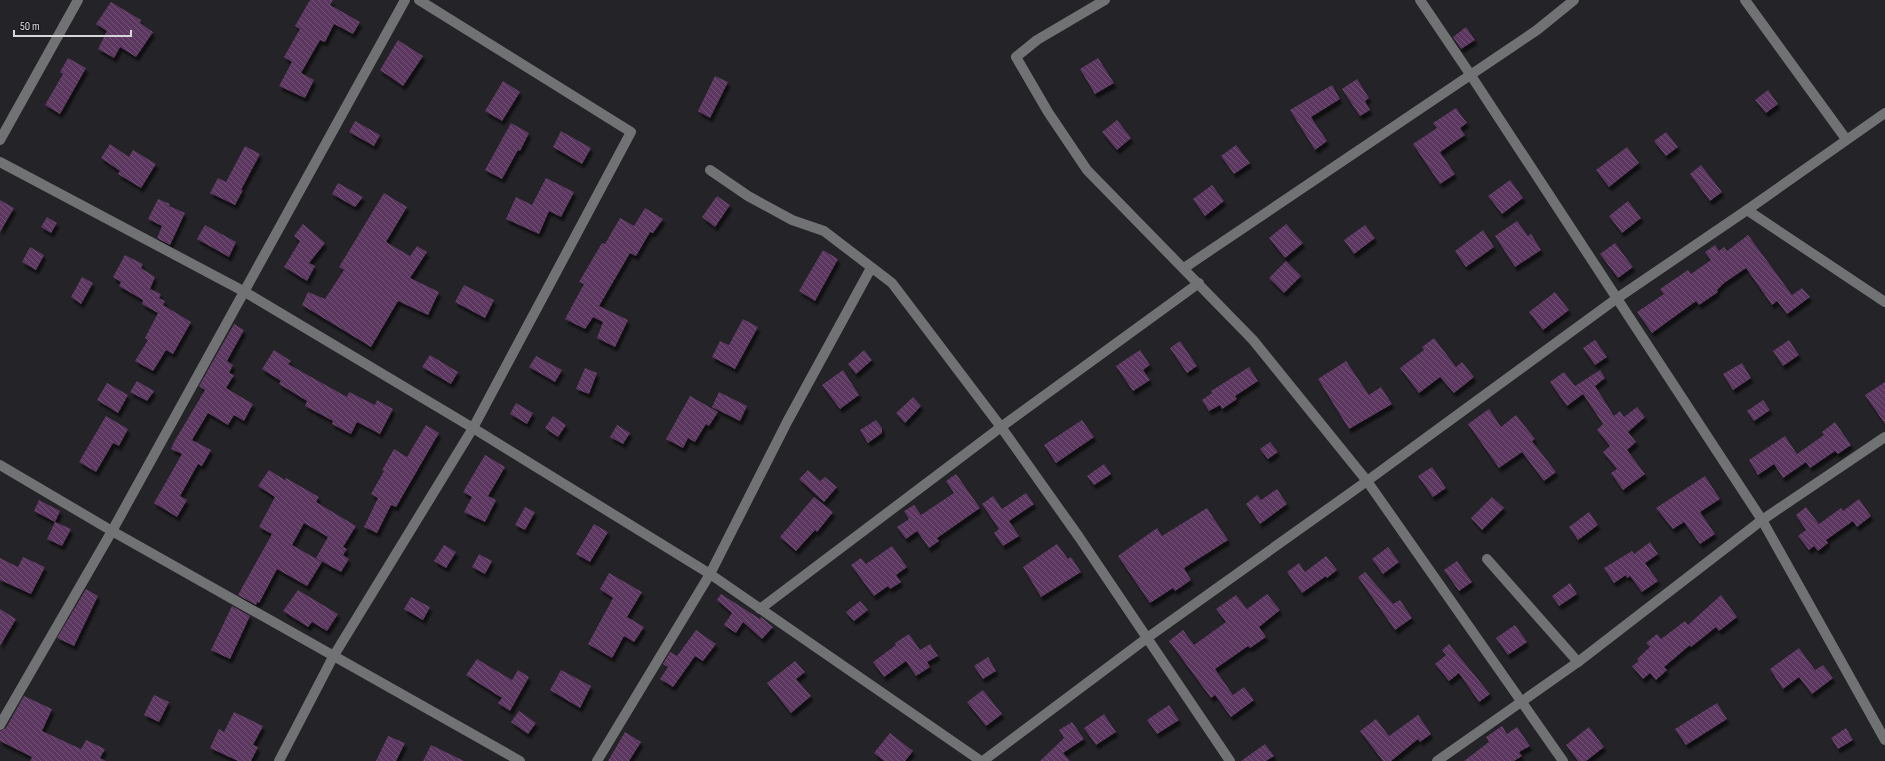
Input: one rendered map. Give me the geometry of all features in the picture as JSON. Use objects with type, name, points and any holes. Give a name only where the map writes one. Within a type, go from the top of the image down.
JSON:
[{"type":"street","points":[[0,140],[78,0]]},
{"type":"street","points":[[0,724],[112,531],[405,0]]},
{"type":"street","points":[[279,761],[333,657],[473,428],[631,132],[419,0]]},
{"type":"street","points":[[1105,0],[1037,40],[1016,58],[1048,112],[1087,170],[1253,340],[1367,481],[1563,761]]},
{"type":"street","points":[[1420,0],[1762,520],[1885,740]]},
{"type":"street","points":[[1184,268],[1537,30],[1574,0]]},
{"type":"street","points":[[1745,0],[1846,139]]},
{"type":"street","points":[[0,162],[245,292],[473,428],[710,574],[982,761],[1147,638],[1367,481],[1616,299],[1747,210],[1885,113]]},
{"type":"street","points":[[710,170],[748,196],[792,220],[824,231],[870,268],[892,283],[1001,427],[1079,537],[1230,761]]},
{"type":"street","points":[[1747,210],[1885,302]]},
{"type":"street","points":[[597,761],[710,574],[787,422],[870,268]]},
{"type":"street","points":[[760,609],[1001,427],[1199,283]]},
{"type":"street","points":[[1438,761],[1578,662],[1762,520],[1885,437]]},
{"type":"street","points":[[0,465],[112,531],[333,657],[520,761]]},
{"type":"street","points":[[1487,559],[1578,662]]},
{"type":"building","points":[[310,0],[333,0],[330,5],[360,22],[353,34],[334,24],[325,42],[320,40],[301,73],[314,80],[305,98],[279,86],[292,62],[284,57],[300,29],[295,26]]},
{"type":"building","points":[[111,2],[141,20],[140,23],[153,32],[136,57],[120,47],[114,58],[98,49],[107,31],[96,24]]},
{"type":"building","points":[[1466,27],[1475,40],[1461,49],[1453,37]]},
{"type":"building","points":[[398,40],[423,56],[403,86],[380,70]]},
{"type":"building","points":[[68,58],[86,68],[60,114],[45,105],[63,74],[60,72]]},
{"type":"building","points":[[1098,58],[1114,83],[1095,94],[1080,69]]},
{"type":"building","points":[[715,76],[728,82],[710,118],[698,111]]},
{"type":"building","points":[[1357,79],[1369,98],[1365,101],[1370,110],[1360,116],[1342,89]]},
{"type":"building","points":[[503,81],[520,92],[502,121],[485,111]]},
{"type":"building","points":[[1332,85],[1340,99],[1311,117],[1327,141],[1315,150],[1290,110]]},
{"type":"building","points":[[1768,90],[1778,104],[1766,113],[1755,100]]},
{"type":"building","points":[[1456,108],[1467,123],[1460,128],[1465,135],[1440,152],[1455,174],[1440,184],[1413,144],[1437,128],[1433,123]]},
{"type":"building","points":[[1117,120],[1131,138],[1117,150],[1102,132]]},
{"type":"building","points":[[355,121],[380,135],[374,146],[349,132]]},
{"type":"building","points":[[511,123],[529,133],[520,151],[518,150],[502,179],[485,170]]},
{"type":"building","points":[[561,131],[591,148],[582,164],[553,147]]},
{"type":"building","points":[[1666,132],[1678,147],[1666,156],[1654,141]]},
{"type":"building","points":[[110,144],[129,157],[133,150],[156,164],[141,188],[118,174],[120,171],[101,158]]},
{"type":"building","points":[[1236,145],[1250,163],[1234,174],[1221,156]]},
{"type":"building","points":[[245,146],[260,154],[241,190],[243,190],[235,205],[210,193],[218,178],[226,182]]},
{"type":"building","points":[[1627,147],[1639,163],[1609,187],[1596,170]]},
{"type":"building","points":[[1701,165],[1722,192],[1710,201],[1690,174]]},
{"type":"building","points":[[546,178],[574,192],[561,217],[549,211],[539,234],[506,219],[516,197],[532,205]]},
{"type":"building","points":[[1510,180],[1523,198],[1502,214],[1488,196]]},
{"type":"building","points":[[338,183],[363,197],[355,207],[332,194]]},
{"type":"building","points":[[1212,185],[1224,201],[1205,216],[1193,199]]},
{"type":"building","points":[[384,193],[407,207],[386,242],[410,256],[417,246],[427,252],[410,278],[439,292],[428,315],[398,301],[371,347],[302,305],[308,292],[325,299],[344,270],[339,267]]},
{"type":"building","points":[[717,196],[730,205],[715,227],[702,217]]},
{"type":"building","points":[[158,199],[185,213],[170,245],[157,238],[162,226],[148,219]]},
{"type":"building","points":[[0,200],[14,208],[0,232]]},
{"type":"building","points":[[1628,201],[1641,218],[1622,233],[1609,216]]},
{"type":"building","points":[[645,208],[663,219],[653,233],[650,232],[636,256],[630,253],[599,306],[628,320],[615,347],[597,338],[603,322],[593,317],[585,329],[565,319],[584,284],[579,282],[602,243],[605,244],[620,218],[634,226]]},
{"type":"building","points":[[47,217],[57,223],[51,233],[41,227]]},
{"type":"building","points":[[1517,221],[1528,236],[1531,234],[1541,250],[1515,267],[1495,236]]},
{"type":"building","points":[[303,224],[325,243],[309,263],[315,266],[307,281],[284,267],[300,241],[294,236]]},
{"type":"building","points":[[1286,224],[1303,243],[1285,258],[1269,238]]},
{"type":"building","points":[[205,225],[236,242],[229,257],[197,239]]},
{"type":"building","points":[[1365,225],[1375,238],[1354,254],[1344,240]]},
{"type":"building","points":[[1483,230],[1494,247],[1466,267],[1455,251]]},
{"type":"building","points":[[1748,235],[1792,295],[1802,288],[1810,297],[1787,314],[1777,301],[1772,305],[1746,268],[1724,283],[1717,290],[1718,292],[1699,305],[1696,301],[1652,333],[1637,312],[1664,294],[1660,289],[1688,270],[1691,274],[1711,260],[1705,252],[1715,245],[1719,251],[1724,247],[1727,251]]},
{"type":"building","points":[[1615,243],[1633,267],[1618,278],[1600,254]]},
{"type":"building","points":[[30,247],[44,255],[36,270],[22,262]]},
{"type":"building","points":[[823,250],[838,259],[815,301],[799,291]]},
{"type":"building","points":[[125,255],[143,264],[141,268],[155,277],[150,289],[161,294],[159,298],[165,301],[163,305],[191,322],[173,354],[166,350],[153,371],[135,361],[148,340],[145,338],[158,313],[142,304],[143,300],[119,286],[121,282],[113,277]]},
{"type":"building","points":[[1286,261],[1301,276],[1284,293],[1269,278]]},
{"type":"building","points":[[82,277],[93,283],[81,304],[71,297]]},
{"type":"building","points":[[464,285],[494,300],[485,318],[455,302]]},
{"type":"building","points":[[1555,292],[1569,310],[1543,330],[1529,312]]},
{"type":"building","points":[[743,319],[758,327],[735,369],[712,357],[720,341],[729,345]]},
{"type":"building","points":[[234,324],[244,330],[227,361],[233,365],[229,373],[234,375],[226,388],[253,404],[244,421],[234,415],[228,425],[208,413],[192,440],[211,450],[202,466],[198,464],[180,496],[187,500],[177,517],[154,503],[182,454],[171,449],[205,390],[199,386]]},
{"type":"building","points":[[1434,338],[1456,367],[1462,362],[1474,377],[1454,393],[1440,377],[1419,393],[1400,368],[1424,350],[1422,347]]},
{"type":"building","points":[[1595,340],[1607,357],[1595,365],[1583,348]]},
{"type":"building","points":[[1789,340],[1799,355],[1783,366],[1773,351]]},
{"type":"building","points":[[1180,341],[1197,366],[1187,373],[1170,348]]},
{"type":"building","points":[[274,350],[291,361],[288,364],[347,397],[349,392],[375,405],[377,400],[393,409],[380,434],[357,422],[351,434],[332,424],[333,421],[305,406],[307,401],[279,384],[281,381],[262,369]]},
{"type":"building","points":[[864,350],[872,360],[856,374],[848,364]]},
{"type":"building","points":[[1140,350],[1150,365],[1143,370],[1150,380],[1133,391],[1116,366]]},
{"type":"building","points":[[430,355],[458,372],[451,384],[422,367]]},
{"type":"building","points":[[536,356],[562,370],[555,382],[529,367]]},
{"type":"building","points":[[1346,361],[1369,395],[1381,387],[1392,404],[1349,429],[1318,379]]},
{"type":"building","points":[[1742,363],[1751,378],[1733,390],[1723,374]]},
{"type":"building","points":[[1249,367],[1258,381],[1235,396],[1237,399],[1222,409],[1220,405],[1209,411],[1202,400],[1212,393],[1211,391]]},
{"type":"building","points":[[585,368],[597,373],[589,394],[576,389]]},
{"type":"building","points":[[843,370],[859,395],[840,409],[822,385]]},
{"type":"building","points":[[1600,370],[1605,378],[1595,386],[1614,416],[1620,411],[1624,417],[1637,407],[1645,417],[1628,432],[1636,442],[1627,450],[1645,474],[1623,490],[1611,473],[1617,469],[1603,452],[1610,446],[1597,430],[1603,424],[1583,394],[1567,406],[1550,382],[1564,372],[1575,386]]},
{"type":"building","points":[[137,381],[154,391],[147,401],[130,392]]},
{"type":"building","points":[[1885,382],[1885,424],[1865,395]]},
{"type":"building","points":[[107,383],[128,395],[118,413],[97,400]]},
{"type":"building","points":[[719,392],[747,406],[740,421],[712,407]]},
{"type":"building","points":[[690,396],[718,412],[709,426],[706,424],[695,442],[688,438],[683,448],[666,439]]},
{"type":"building","points":[[913,397],[921,406],[905,423],[896,413]]},
{"type":"building","points":[[1763,400],[1770,410],[1754,421],[1747,411]]},
{"type":"building","points":[[516,403],[533,413],[527,424],[510,414]]},
{"type":"building","points":[[1489,409],[1501,427],[1516,415],[1535,439],[1532,441],[1556,472],[1544,481],[1522,452],[1499,468],[1468,424]]},
{"type":"building","points":[[106,416],[128,429],[119,446],[113,443],[96,472],[79,462]]},
{"type":"building","points":[[553,416],[566,425],[558,437],[545,428]]},
{"type":"building","points":[[876,420],[882,428],[882,433],[868,443],[860,430]]},
{"type":"building","points":[[1082,420],[1094,437],[1056,463],[1044,445]]},
{"type":"building","points":[[1835,422],[1851,445],[1838,454],[1835,451],[1810,468],[1806,462],[1783,478],[1774,464],[1758,475],[1749,460],[1785,436],[1797,454],[1824,435],[1822,432]]},
{"type":"building","points":[[426,425],[439,433],[396,507],[391,505],[377,533],[364,527],[378,498],[371,494],[394,449],[407,457]]},
{"type":"building","points":[[617,425],[630,433],[623,444],[610,437]]},
{"type":"building","points":[[1270,442],[1278,452],[1268,459],[1260,449]]},
{"type":"building","points":[[485,455],[505,467],[488,496],[496,500],[485,522],[464,512],[472,497],[463,492]]},
{"type":"building","points":[[1104,464],[1111,474],[1094,485],[1087,476]]},
{"type":"building","points":[[1432,467],[1446,488],[1433,497],[1418,476]]},
{"type":"building","points":[[269,470],[319,497],[316,502],[356,526],[343,547],[347,549],[343,555],[349,559],[341,572],[316,558],[328,537],[304,523],[292,545],[322,562],[307,586],[277,569],[259,603],[257,602],[256,605],[238,595],[272,534],[259,527],[275,497],[258,486]]},
{"type":"building","points":[[808,470],[820,481],[825,477],[837,487],[824,502],[799,479]]},
{"type":"building","points":[[956,474],[980,508],[937,538],[939,541],[929,548],[917,531],[906,539],[897,527],[909,519],[904,511],[914,505],[921,515],[954,493],[946,481]]},
{"type":"building","points":[[1705,476],[1720,499],[1700,512],[1715,534],[1700,544],[1684,522],[1673,529],[1656,508]]},
{"type":"building","points":[[1277,489],[1287,504],[1260,524],[1246,504],[1257,495],[1261,500]]},
{"type":"building","points":[[1026,493],[1034,504],[1009,521],[1019,536],[1003,546],[994,533],[999,529],[982,504],[993,496],[1002,509]]},
{"type":"building","points":[[814,497],[833,512],[817,532],[815,530],[796,551],[780,537]]},
{"type":"building","points":[[1492,497],[1504,508],[1482,530],[1471,518]]},
{"type":"building","points":[[1859,499],[1871,516],[1857,527],[1853,521],[1826,540],[1828,543],[1818,551],[1814,546],[1809,550],[1798,536],[1806,530],[1796,515],[1806,507],[1819,524],[1841,508],[1843,511]]},
{"type":"building","points":[[39,500],[60,511],[55,522],[34,511]]},
{"type":"building","points":[[525,507],[535,512],[525,530],[515,525]]},
{"type":"building","points":[[1207,508],[1228,540],[1184,568],[1191,580],[1175,591],[1173,588],[1150,603],[1118,556],[1157,528],[1162,536]]},
{"type":"building","points":[[1589,512],[1598,525],[1578,540],[1569,527]]},
{"type":"building","points":[[55,522],[71,529],[62,546],[47,539]]},
{"type":"building","points":[[594,524],[608,532],[590,562],[576,554]]},
{"type":"building","points":[[1650,542],[1658,554],[1645,563],[1658,581],[1642,592],[1630,576],[1627,578],[1626,575],[1614,583],[1604,568],[1632,551],[1634,554]]},
{"type":"building","points":[[1057,544],[1068,559],[1071,557],[1081,572],[1041,597],[1023,567]]},
{"type":"building","points":[[444,545],[456,552],[446,568],[434,561]]},
{"type":"building","points":[[892,546],[907,567],[896,575],[901,582],[890,589],[888,586],[874,596],[851,565],[861,558],[866,564]]},
{"type":"building","points":[[1388,547],[1399,562],[1383,574],[1372,559]]},
{"type":"building","points":[[479,554],[492,561],[485,574],[472,567]]},
{"type":"building","points":[[1326,556],[1337,570],[1302,593],[1287,572],[1299,563],[1305,572]]},
{"type":"building","points":[[23,557],[45,567],[31,594],[0,580],[0,558],[18,567]]},
{"type":"building","points":[[1457,561],[1472,582],[1459,591],[1444,570]]},
{"type":"building","points":[[1365,572],[1393,604],[1400,600],[1412,618],[1395,630],[1358,577]]},
{"type":"building","points":[[609,573],[642,592],[627,617],[644,627],[634,642],[624,636],[612,658],[588,644],[613,598],[600,589]]},
{"type":"building","points":[[1570,583],[1577,594],[1559,606],[1552,596]]},
{"type":"building","points":[[86,589],[98,596],[74,646],[57,638]]},
{"type":"building","points":[[298,590],[338,614],[327,631],[312,622],[308,627],[283,611]]},
{"type":"building","points":[[721,594],[760,619],[761,617],[773,627],[762,639],[743,622],[736,633],[724,625],[732,613],[717,600]]},
{"type":"building","points":[[1267,594],[1280,610],[1259,627],[1266,637],[1250,648],[1248,646],[1215,669],[1233,695],[1244,687],[1254,700],[1231,717],[1215,695],[1211,698],[1169,641],[1183,630],[1194,645],[1226,622],[1216,609],[1236,595],[1247,609]]},
{"type":"building","points":[[1721,595],[1737,617],[1719,631],[1716,627],[1691,647],[1690,645],[1664,667],[1667,670],[1656,680],[1650,673],[1643,679],[1632,666],[1639,661],[1637,659],[1650,647],[1646,643],[1657,634],[1661,639],[1685,621],[1688,625]]},
{"type":"building","points":[[411,597],[430,607],[423,620],[404,609]]},
{"type":"building","points":[[860,601],[868,610],[854,621],[846,612]]},
{"type":"building","points":[[232,606],[250,616],[230,659],[211,650]]},
{"type":"building","points":[[0,609],[16,619],[0,646]]},
{"type":"building","points":[[1515,625],[1527,642],[1508,655],[1496,638]]},
{"type":"building","points":[[696,630],[716,644],[703,661],[695,656],[673,687],[660,679],[668,667],[663,664],[670,652],[677,656]]},
{"type":"building","points":[[909,634],[920,650],[930,644],[938,656],[927,662],[930,667],[916,676],[906,661],[884,677],[873,662],[896,645],[895,643]]},
{"type":"building","points":[[1449,644],[1490,694],[1479,702],[1459,673],[1449,681],[1435,664],[1446,655],[1442,650]]},
{"type":"building","points":[[1799,648],[1815,670],[1823,665],[1833,678],[1812,694],[1799,677],[1783,689],[1770,669]]},
{"type":"building","points":[[988,657],[996,671],[983,679],[974,666]]},
{"type":"building","points":[[477,659],[512,680],[518,670],[529,677],[510,711],[498,703],[502,698],[466,675]]},
{"type":"building","points":[[795,661],[805,672],[796,679],[811,696],[791,713],[767,683]]},
{"type":"building","points":[[561,670],[591,686],[580,708],[550,690]]},
{"type":"building","points":[[983,690],[1002,714],[986,726],[967,702]]},
{"type":"building","points":[[154,695],[169,702],[159,722],[144,715]]},
{"type":"building","points":[[24,696],[52,709],[42,731],[81,749],[86,740],[105,749],[100,758],[106,761],[30,761],[32,757],[0,741],[0,731],[6,728]]},
{"type":"building","points":[[1717,703],[1727,719],[1686,745],[1675,729]]},
{"type":"building","points":[[1169,705],[1179,720],[1157,734],[1147,720]]},
{"type":"building","points":[[519,711],[536,723],[528,734],[511,722]]},
{"type":"building","points":[[234,712],[263,726],[253,745],[258,747],[251,761],[238,761],[210,748],[219,729],[224,732]]},
{"type":"building","points":[[1104,714],[1116,732],[1096,745],[1084,728]]},
{"type":"building","points":[[1418,715],[1431,734],[1420,742],[1418,739],[1391,761],[1383,761],[1360,731],[1376,719],[1389,736]]},
{"type":"building","points":[[1072,722],[1084,739],[1063,753],[1070,761],[1040,761],[1064,738],[1059,730]]},
{"type":"building","points":[[1502,726],[1507,734],[1517,727],[1530,746],[1519,752],[1522,756],[1514,761],[1464,761],[1489,742],[1486,737]]},
{"type":"building","points":[[1589,727],[1604,747],[1586,761],[1578,761],[1566,745]]},
{"type":"building","points":[[1846,728],[1853,740],[1838,749],[1831,738]]},
{"type":"building","points":[[625,732],[641,742],[629,761],[608,761]]},
{"type":"building","points":[[890,733],[913,751],[905,761],[884,761],[874,753]]},
{"type":"building","points":[[388,736],[405,743],[396,761],[376,761]]},
{"type":"building","points":[[1265,744],[1274,756],[1266,761],[1241,761]]},
{"type":"building","points":[[431,745],[464,761],[423,761]]}]
